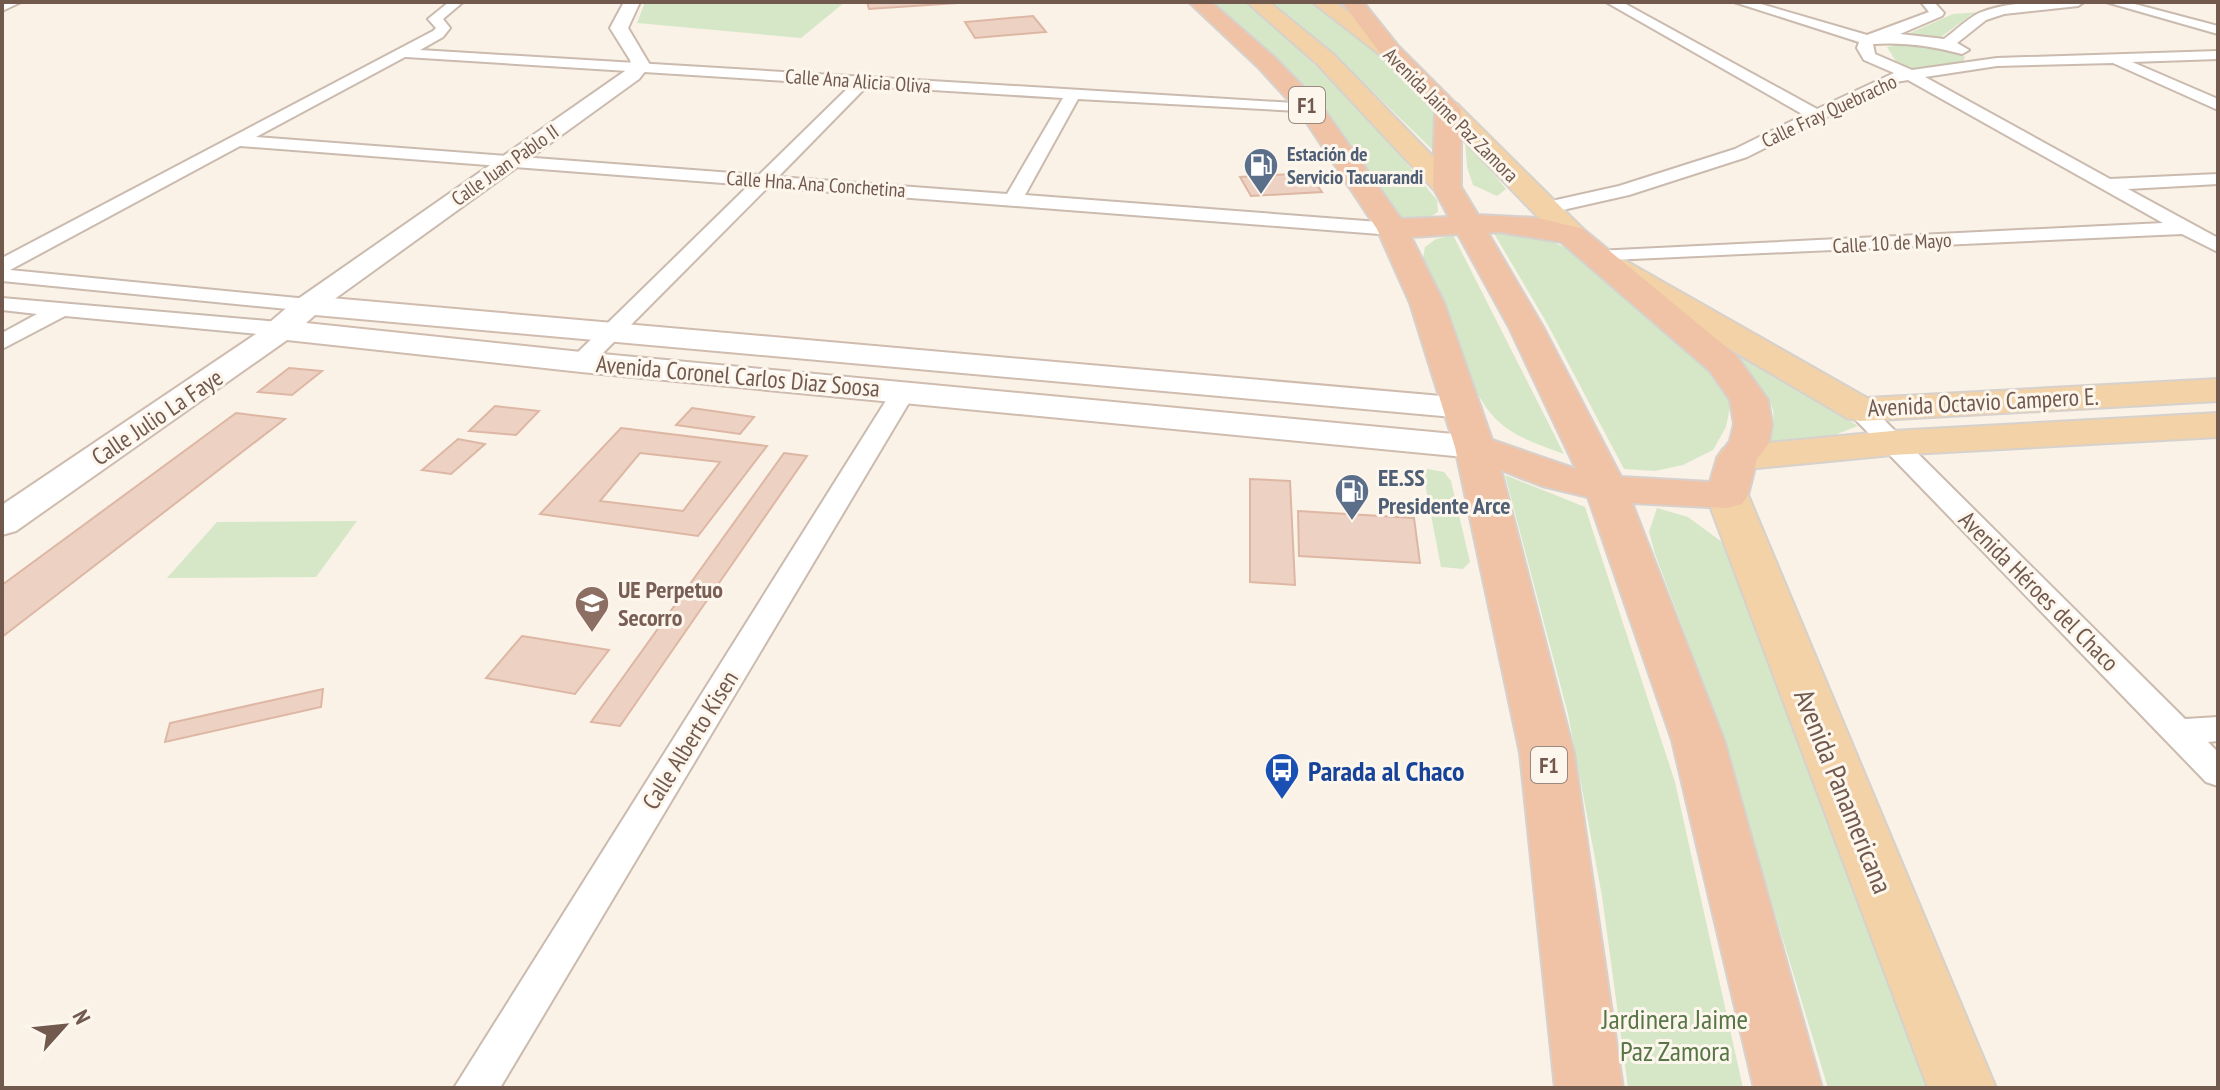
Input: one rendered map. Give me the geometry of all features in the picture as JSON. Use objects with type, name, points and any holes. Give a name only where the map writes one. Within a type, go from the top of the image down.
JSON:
[{"type":"highway","name":"F1","points":[[1199,2],[1266,62],[1311,109],[1392,229],[1427,303],[1469,428],[1547,753],[1589,1088]]},
{"type":"highway","points":[[1352,2],[1391,52]]},
{"type":"highway","name":"Avenida Jaime Paz Zamora","points":[[1391,52],[1448,109]]},
{"type":"highway","points":[[1448,109],[1447,187],[1526,327],[1606,489],[1698,740],[1788,1088]]},
{"type":"highway","name":"Avenida Jaime Paz Zamora","points":[[1392,229],[1468,223],[1538,227],[1584,246],[1723,363],[1749,400],[1753,424],[1749,443],[1732,476]]},
{"type":"highway","points":[[1469,428],[1557,477],[1606,489],[1732,476]]},
{"type":"main road","points":[[1257,2],[1325,59],[1447,187]]},
{"type":"main road","name":"Avenida Jaime Paz Zamora","points":[[1322,2],[1391,52]]},
{"type":"main road","name":"Avenida Jaime Paz Zamora","points":[[1448,109],[1584,246]]},
{"type":"main road","name":"Avenida Octavio Campero E.","points":[[1584,246],[1860,410],[2218,390]]},
{"type":"main road","name":"Calle Julio La Faye","points":[[2,523],[267,341],[308,305]]},
{"type":"main road","name":"Avenida Coronel Carlos Diaz Soosa","points":[[308,305],[611,332],[1469,428]]},
{"type":"main road","name":"Avenida Coronel Carlos Diaz Soosa","points":[[279,329],[581,362],[904,391],[1469,428]]},
{"type":"main road","name":"Avenida Octavio Campero E.","points":[[1732,476],[1892,443],[2218,425]]},
{"type":"main road","name":"Avenida Panamericana","points":[[1732,476],[1962,1088]]},
{"type":"street","points":[[2,7],[15,2]]},
{"type":"street","points":[[2,266],[406,53],[438,34],[443,28],[435,19],[437,15],[457,2]]},
{"type":"street","points":[[632,2],[619,28],[623,40],[639,57],[641,65]]},
{"type":"street","points":[[1612,2],[1815,115]]},
{"type":"street","points":[[1740,2],[1867,40],[1899,38],[1947,44],[1997,62]]},
{"type":"street","points":[[2078,2],[2002,10],[1945,9],[1867,40],[1864,48],[1869,57],[1908,74],[2218,246]]},
{"type":"street","points":[[2112,2],[2218,30]]},
{"type":"street","points":[[1947,44],[1981,17],[2002,10]]},
{"type":"street","name":"Calle Ana Alicia Oliva","points":[[406,53],[641,65],[863,82],[1311,109]]},
{"type":"street","name":"Calle Fray Quebracho","points":[[1545,208],[1623,191],[1741,153],[1892,78],[1908,74],[1997,62],[2218,55]]},
{"type":"street","points":[[2112,58],[2218,105]]},
{"type":"street","name":"Calle Juan Pablo II","points":[[308,305],[632,75],[641,65]]},
{"type":"street","points":[[581,362],[863,82]]},
{"type":"street","points":[[1014,198],[1073,95]]},
{"type":"street","name":"Calle Hna. Ana Conchetina","points":[[239,141],[1392,229]]},
{"type":"street","points":[[2111,184],[2218,179]]},
{"type":"street","name":"Calle 10 de Mayo","points":[[1584,246],[2187,228]]},
{"type":"street","name":"Avenida Coronel Carlos Diaz Soosa","points":[[2,275],[308,305]]},
{"type":"street","name":"Avenida Coronel Carlos Diaz Soosa","points":[[2,304],[279,329]]},
{"type":"street","points":[[2,342],[60,310]]},
{"type":"street","name":"Calle Alberto Kisen","points":[[476,1088],[904,391]]},
{"type":"street","name":"Avenida Héroes del Chaco","points":[[1860,410],[2218,773]]},
{"type":"street","points":[[2177,731],[2218,729]]},
{"type":"green space","points":[[645,2],[845,2],[801,38],[637,23]]},
{"type":"green space","points":[[1213,2],[1249,2],[1363,111],[1437,200],[1438,212],[1424,221],[1402,221],[1329,115],[1282,63]]},
{"type":"green space","points":[[1271,2],[1309,2],[1370,48],[1435,106],[1436,153],[1344,64]]},
{"type":"green space","points":[[1981,12],[1971,15],[1938,39],[1911,36],[1910,33],[1953,14]]},
{"type":"green space","points":[[1907,43],[1953,50],[1965,57],[1963,62],[1913,68],[1899,66],[1887,47]]},
{"type":"green space","points":[[1465,140],[1506,189],[1497,196],[1473,185],[1467,167]]},
{"type":"green space","points":[[1492,230],[1539,236],[1580,254],[1711,368],[1731,402],[1726,427],[1713,450],[1683,465],[1655,471],[1624,469],[1548,325]]},
{"type":"green space","points":[[1453,235],[1564,454],[1505,427],[1486,407],[1475,389],[1423,258],[1425,247],[1436,239]]},
{"type":"green space","points":[[1691,319],[1858,426],[1832,436],[1769,442],[1773,410],[1769,399],[1738,361]]},
{"type":"green space","points":[[1422,468],[1444,472],[1451,481],[1470,562],[1463,569],[1441,567]]},
{"type":"green space","name":"Jardinera Jaime Paz Zamora","points":[[1505,475],[1585,507],[1675,782],[1743,1088],[1628,1088],[1602,896],[1568,714]]},
{"type":"green space","name":"Jardinera Jaime Paz Zamora","points":[[1657,508],[1688,517],[1726,545],[1928,1088],[1828,1088],[1712,706],[1655,554],[1649,532]]},
{"type":"green space","points":[[357,521],[316,577],[167,578],[217,522]]},
{"type":"building","points":[[867,2],[973,2],[869,9]]},
{"type":"building","points":[[1033,16],[1046,32],[975,38],[965,22]]},
{"type":"building","points":[[1309,173],[1322,192],[1251,196],[1240,177]]},
{"type":"building","points":[[289,368],[322,371],[292,395],[258,392]]},
{"type":"building","points":[[495,406],[539,411],[516,435],[469,431]]},
{"type":"building","points":[[692,408],[754,417],[740,434],[676,425]]},
{"type":"building","points":[[236,413],[285,419],[2,637],[2,585]]},
{"type":"building","points":[[621,428],[767,446],[698,536],[540,514]],"holes":[[[640,453],[720,462],[683,511],[600,501]]]},
{"type":"building","points":[[458,439],[485,444],[451,474],[422,470]]},
{"type":"building","points":[[784,453],[807,456],[620,726],[591,722]]},
{"type":"building","points":[[1250,479],[1290,481],[1295,585],[1250,582]]},
{"type":"building","points":[[1298,511],[1414,518],[1420,563],[1299,556]]},
{"type":"building","points":[[522,636],[609,650],[575,694],[486,678]]},
{"type":"building","points":[[323,689],[321,707],[165,742],[170,723]]},
{"type":"place","name":"Estación de Servicio Tacuarandi","points":[[1261,196]]},
{"type":"place","name":"EE.SS Presidente Arce","points":[[1352,522]]},
{"type":"place","name":"UE Perpetuo Secorro","points":[[592,634]]},
{"type":"place","name":"Parada al Chaco","points":[[1282,801]]}]
